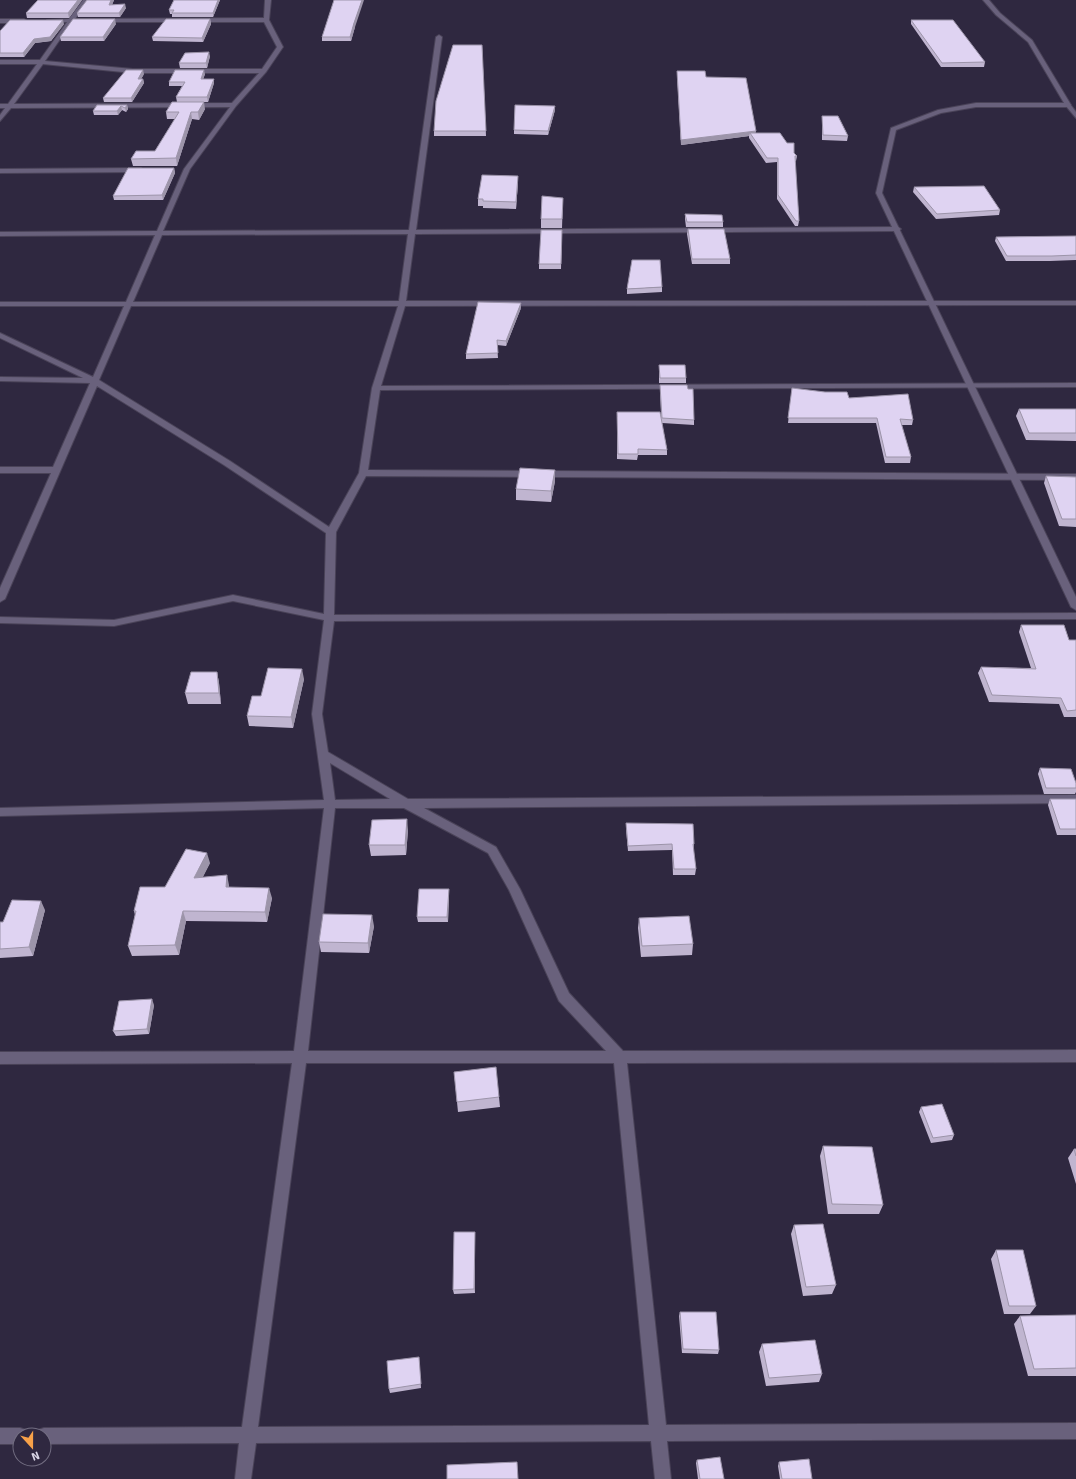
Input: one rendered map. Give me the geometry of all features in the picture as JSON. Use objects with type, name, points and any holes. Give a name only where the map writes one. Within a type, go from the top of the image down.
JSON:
[{"type":"street","points":[[0,119],[86,0]]},
{"type":"street","points":[[0,599],[159,234],[183,169],[234,105],[264,71],[280,47],[266,20],[268,0]]},
{"type":"street","points":[[986,0],[998,14],[1030,41],[1076,116]]},
{"type":"street","points":[[39,21],[266,20]]},
{"type":"street","points":[[0,21],[31,21]]},
{"type":"street","points":[[242,1479],[300,1058],[330,804],[317,714],[329,618],[331,532],[364,473],[376,388],[402,304],[439,37]]},
{"type":"street","points":[[0,62],[41,62],[133,71],[264,71]]},
{"type":"street","points":[[0,106],[234,105]]},
{"type":"street","points":[[1068,105],[976,105],[940,111],[893,129],[879,193],[898,229],[1076,608]]},
{"type":"street","points":[[0,171],[148,170]]},
{"type":"street","points":[[0,234],[412,233],[898,229]]},
{"type":"street","points":[[0,304],[1076,304]]},
{"type":"street","points":[[0,335],[95,381],[227,463],[331,532]]},
{"type":"street","points":[[0,379],[95,381]]},
{"type":"street","points":[[376,388],[1076,385]]},
{"type":"street","points":[[0,470],[56,470]]},
{"type":"street","points":[[364,473],[1076,477]]},
{"type":"street","points":[[0,620],[114,623],[233,598],[329,618],[1076,616]]},
{"type":"street","points":[[323,754],[407,804],[492,850],[514,889],[564,998],[620,1057],[660,1433],[663,1479]]},
{"type":"street","points":[[0,812],[330,804],[1076,799]]},
{"type":"street","points":[[0,1058],[1076,1056]]},
{"type":"street","points":[[52,1436],[1076,1431]]},
{"type":"street","points":[[0,1436],[12,1436]]},
{"type":"building","points":[[38,0],[78,0],[68,13],[26,13]]},
{"type":"building","points":[[87,0],[111,0],[109,5],[125,4],[119,13],[77,13]]},
{"type":"building","points":[[174,0],[218,0],[213,13],[172,13],[174,10],[169,10]]},
{"type":"building","points":[[334,0],[362,0],[350,37],[322,37]]},
{"type":"building","points":[[73,19],[115,19],[103,37],[60,37]]},
{"type":"building","points":[[166,19],[210,19],[202,38],[152,37]]},
{"type":"building","points":[[10,20],[63,20],[50,37],[34,39],[23,53],[0,53],[0,31]]},
{"type":"building","points":[[911,20],[953,20],[985,62],[942,63]]},
{"type":"building","points":[[453,45],[482,45],[486,131],[434,131],[436,101]]},
{"type":"building","points":[[209,52],[206,63],[179,63],[185,53]]},
{"type":"building","points":[[126,70],[143,70],[138,79],[143,79],[131,98],[103,98]]},
{"type":"building","points":[[175,70],[204,70],[201,79],[214,79],[207,97],[176,97],[185,82],[169,82]]},
{"type":"building","points":[[677,71],[705,71],[706,77],[746,78],[756,131],[681,140]]},
{"type":"building","points":[[172,102],[204,102],[198,112],[191,112],[176,158],[131,159],[136,151],[155,151],[179,112],[166,112]]},
{"type":"building","points":[[97,105],[127,105],[125,108],[121,106],[117,111],[93,111]]},
{"type":"building","points":[[515,105],[555,106],[548,131],[514,130]]},
{"type":"building","points":[[822,116],[838,116],[848,136],[823,135]]},
{"type":"building","points":[[750,133],[780,133],[787,143],[794,143],[794,153],[797,156],[795,156],[799,221],[796,221],[778,195],[778,158],[767,158]]},
{"type":"building","points":[[128,168],[174,168],[162,195],[113,196]]},
{"type":"building","points":[[482,175],[518,176],[516,202],[483,201],[483,199],[478,199]]},
{"type":"building","points":[[984,186],[1000,210],[937,214],[914,187]]},
{"type":"building","points":[[542,196],[563,198],[562,219],[541,219]]},
{"type":"building","points":[[685,214],[722,215],[723,222],[687,222]]},
{"type":"building","points":[[688,229],[724,229],[730,259],[692,259]]},
{"type":"building","points":[[541,230],[562,230],[561,264],[539,264]]},
{"type":"building","points":[[1076,236],[1076,255],[1052,256],[1007,256],[996,237]]},
{"type":"building","points":[[632,260],[660,260],[662,287],[627,289]]},
{"type":"building","points":[[478,302],[521,303],[506,341],[497,340],[498,353],[466,354]]},
{"type":"building","points":[[659,365],[685,365],[686,378],[660,378]]},
{"type":"building","points":[[660,385],[687,385],[688,389],[693,389],[694,420],[662,418]]},
{"type":"building","points":[[792,388],[825,392],[847,392],[849,398],[908,394],[913,420],[900,419],[911,457],[886,457],[877,418],[788,418]]},
{"type":"building","points":[[1019,409],[1076,409],[1076,433],[1029,433]]},
{"type":"building","points":[[617,412],[660,412],[667,450],[638,449],[638,454],[618,454]]},
{"type":"building","points":[[520,468],[555,470],[551,491],[516,489]]},
{"type":"building","points":[[1046,476],[1076,477],[1076,519],[1062,519]]},
{"type":"building","points":[[1021,625],[1064,625],[1069,640],[1076,640],[1076,710],[1067,711],[1061,698],[992,695],[981,667],[1036,669]]},
{"type":"building","points":[[268,668],[302,669],[291,717],[247,716],[252,696],[261,696]]},
{"type":"building","points":[[191,672],[217,672],[219,693],[185,693]]},
{"type":"building","points":[[1040,768],[1071,769],[1076,783],[1076,788],[1046,788]]},
{"type":"building","points":[[1050,799],[1076,799],[1076,829],[1060,829]]},
{"type":"building","points":[[407,819],[405,845],[369,845],[372,820]]},
{"type":"building","points":[[626,823],[693,824],[693,844],[696,869],[674,869],[672,844],[628,846]]},
{"type":"building","points":[[186,849],[207,853],[194,878],[227,875],[226,887],[269,888],[265,912],[183,911],[175,945],[128,946],[140,887],[165,887]]},
{"type":"building","points":[[419,889],[449,889],[447,917],[417,917]]},
{"type":"building","points":[[12,900],[41,901],[29,947],[0,949],[0,922],[3,922]]},
{"type":"building","points":[[323,914],[372,915],[368,943],[319,942]]},
{"type":"building","points":[[689,916],[693,944],[642,946],[639,918]]},
{"type":"building","points":[[152,999],[147,1029],[113,1031],[119,1001]]},
{"type":"building","points":[[496,1067],[499,1097],[457,1102],[454,1072]]},
{"type":"building","points":[[942,1104],[954,1135],[933,1138],[921,1107]]},
{"type":"building","points":[[823,1146],[872,1147],[883,1205],[832,1204]]},
{"type":"building","points":[[823,1224],[836,1285],[806,1287],[794,1225]]},
{"type":"building","points":[[454,1232],[475,1232],[474,1289],[453,1290]]},
{"type":"building","points":[[996,1250],[1023,1250],[1036,1306],[1009,1306]]},
{"type":"building","points":[[680,1312],[716,1312],[719,1350],[683,1349]]},
{"type":"building","points":[[1076,1315],[1076,1368],[1034,1369],[1020,1316]]},
{"type":"building","points":[[815,1340],[822,1374],[769,1378],[762,1344]]},
{"type":"building","points":[[419,1357],[421,1384],[389,1389],[387,1361]]},
{"type":"building","points":[[720,1457],[724,1479],[700,1479],[697,1460]]},
{"type":"building","points":[[809,1459],[812,1479],[782,1479],[779,1462]]},
{"type":"building","points":[[517,1462],[518,1479],[447,1479],[447,1465]]}]
